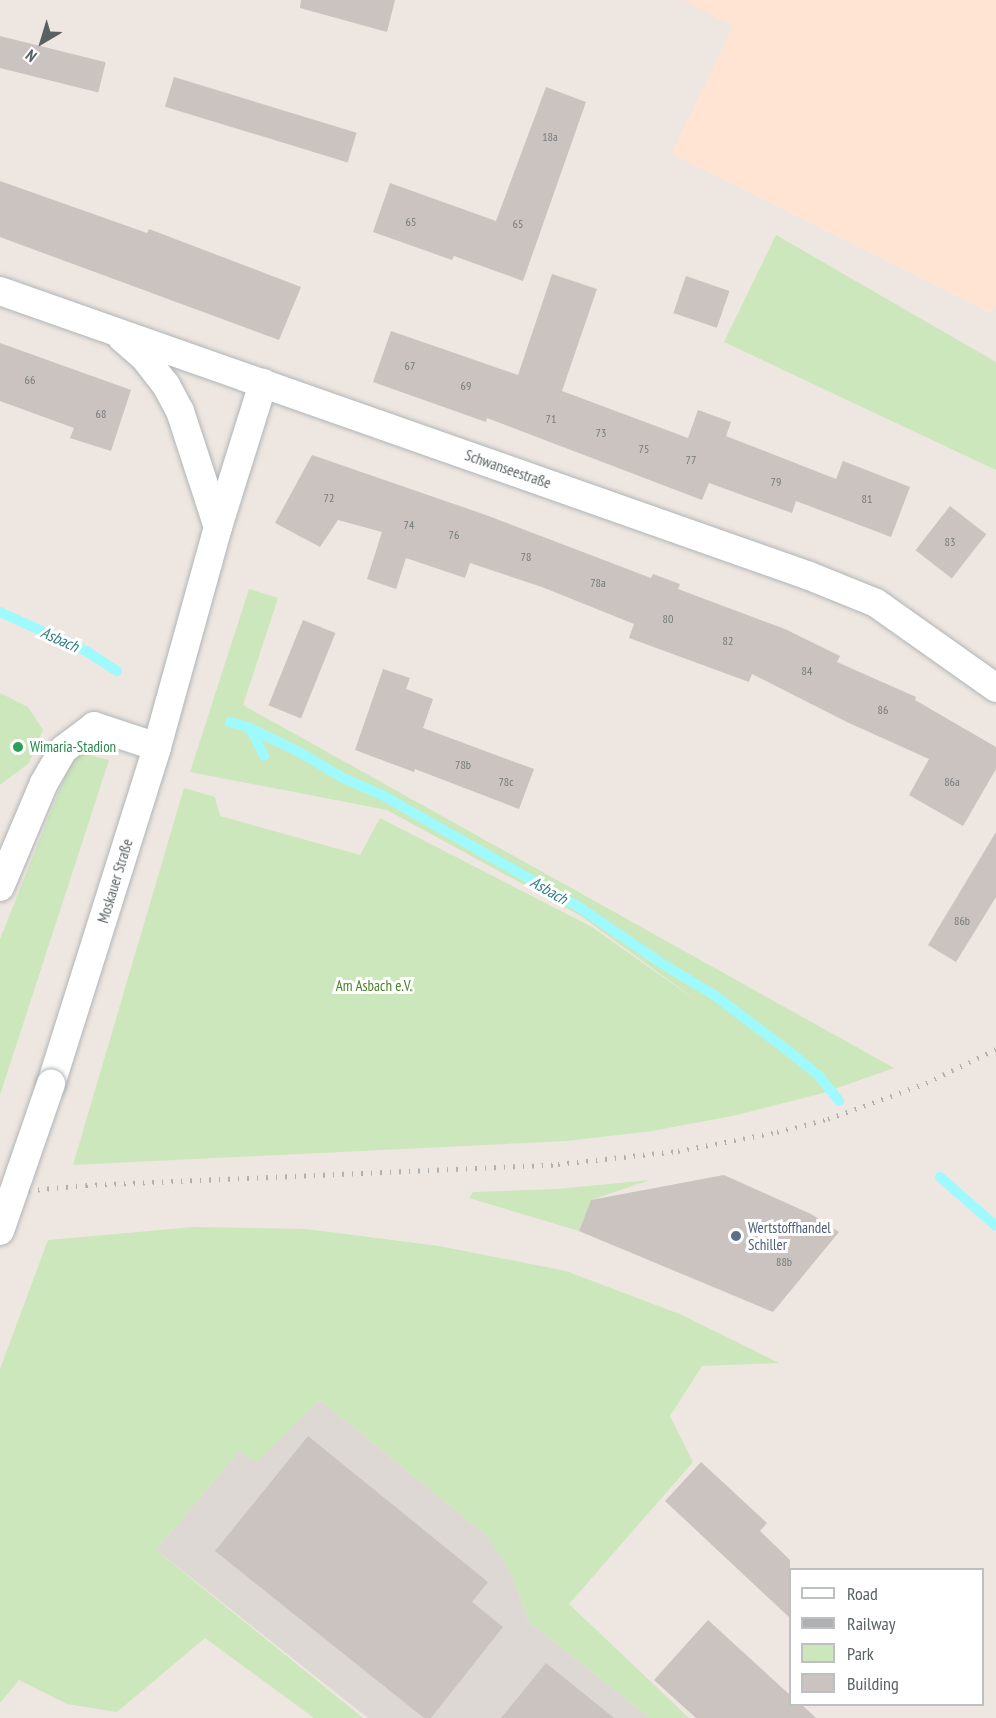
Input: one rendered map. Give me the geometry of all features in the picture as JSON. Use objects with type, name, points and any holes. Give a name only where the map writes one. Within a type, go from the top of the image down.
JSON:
[{"type":"street","name":"Schwanseestraße","points":[[0,291],[807,575],[876,603],[933,641],[996,688]]},
{"type":"street","points":[[117,333],[144,357],[166,385],[180,411],[218,527]]},
{"type":"street","name":"Moskauer Straße","points":[[0,1231],[51,1084],[157,747],[218,527],[263,383]]},
{"type":"street","points":[[0,887],[44,783],[64,749],[94,726],[157,747]]},
{"type":"shaded area","points":[[683,0],[996,0],[996,303],[991,313],[671,154],[733,26]]},
{"type":"shaded area","points":[[320,1400],[487,1536],[511,1572],[529,1622],[650,1718],[368,1718],[156,1550],[239,1451],[256,1462]]},
{"type":"green space","points":[[776,235],[996,362],[996,470],[724,342]]},
{"type":"green space","name":"Am Asbach e.V.","points":[[249,589],[278,598],[243,705],[894,1068],[823,1093],[737,1115],[652,1131],[567,1141],[73,1165],[184,788],[215,797],[220,816],[360,855],[380,818],[592,927],[704,1006],[581,916],[387,810],[190,772]]},
{"type":"green space","name":"Wimaria-Stadion","points":[[0,693],[28,707],[43,730],[29,763],[0,785]]},
{"type":"green space","points":[[81,753],[109,760],[0,1095],[0,939],[69,766]]},
{"type":"green space","points":[[650,1180],[591,1200],[579,1231],[469,1198],[473,1192],[557,1189]]},
{"type":"green space","points":[[194,1227],[306,1229],[439,1246],[566,1271],[682,1315],[779,1363],[702,1366],[670,1416],[693,1462],[569,1604],[689,1718],[650,1718],[529,1622],[511,1572],[487,1536],[320,1400],[256,1463],[239,1451],[156,1550],[363,1718],[314,1718],[205,1638],[117,1712],[67,1704],[19,1680],[0,1703],[0,1369],[48,1240]]},
{"type":"building","points":[[301,0],[395,0],[387,32],[300,8]]},
{"type":"building","points":[[0,36],[106,62],[98,92],[0,68]]},
{"type":"building","points":[[174,77],[357,133],[348,162],[165,107]]},
{"type":"building","points":[[546,87],[586,102],[523,281],[454,256],[452,260],[373,232],[390,183],[496,221]]},
{"type":"building","points":[[0,181],[147,233],[149,229],[301,287],[279,340],[0,237]]},
{"type":"building","points":[[552,274],[597,289],[562,391],[688,438],[698,410],[731,422],[726,436],[836,479],[843,461],[910,487],[891,537],[796,501],[792,513],[709,483],[702,500],[487,418],[486,422],[373,382],[391,331],[518,375]]},
{"type":"building","points":[[686,276],[729,291],[717,328],[673,313]]},
{"type":"building","points":[[0,343],[131,390],[111,451],[70,438],[74,428],[0,401]]},
{"type":"building","points":[[312,455],[486,515],[651,578],[653,574],[680,584],[678,589],[785,629],[840,656],[837,662],[916,697],[915,700],[996,747],[996,769],[963,826],[909,795],[929,759],[849,723],[752,674],[749,682],[629,638],[634,624],[542,587],[470,563],[465,578],[406,558],[396,589],[367,579],[382,532],[338,520],[320,547],[275,523]]},
{"type":"building","points":[[950,506],[986,534],[952,578],[916,550]]},
{"type":"building","points":[[303,620],[335,633],[301,718],[269,705]]},
{"type":"building","points":[[383,669],[410,678],[406,689],[433,699],[423,728],[534,769],[519,809],[415,769],[414,772],[355,750]]},
{"type":"building","points":[[996,832],[996,897],[956,962],[928,945]]},
{"type":"building","points":[[724,1175],[811,1214],[839,1232],[773,1312],[579,1231],[591,1200]]},
{"type":"building","points":[[308,1436],[488,1582],[472,1602],[503,1627],[431,1718],[424,1718],[215,1551]]},
{"type":"building","points":[[701,1462],[767,1523],[760,1531],[790,1560],[789,1617],[665,1501]]},
{"type":"building","points":[[708,1620],[789,1694],[789,1706],[803,1706],[816,1718],[696,1718],[654,1680]]},
{"type":"building","points":[[546,1663],[614,1718],[501,1718]]},
{"type":"waterway","name":"Asbach","points":[[0,612],[86,651],[117,671]]},
{"type":"waterway","name":"Asbach","points":[[230,722],[250,728],[301,753],[345,779],[382,795],[579,907],[661,963],[714,995],[819,1076],[839,1101]]},
{"type":"waterway","points":[[250,728],[264,756]]},
{"type":"waterway","name":"Asbach","points":[[940,1177],[996,1226]]},
{"type":"railway","points":[[0,1193],[86,1185],[558,1164],[678,1151],[777,1132],[828,1119],[926,1083],[996,1049]]},
{"type":"place","name":"Wimaria-Stadion","points":[[18,747]]},
{"type":"place","name":"Wertstoffhandel Schiller","points":[[736,1236]]}]
